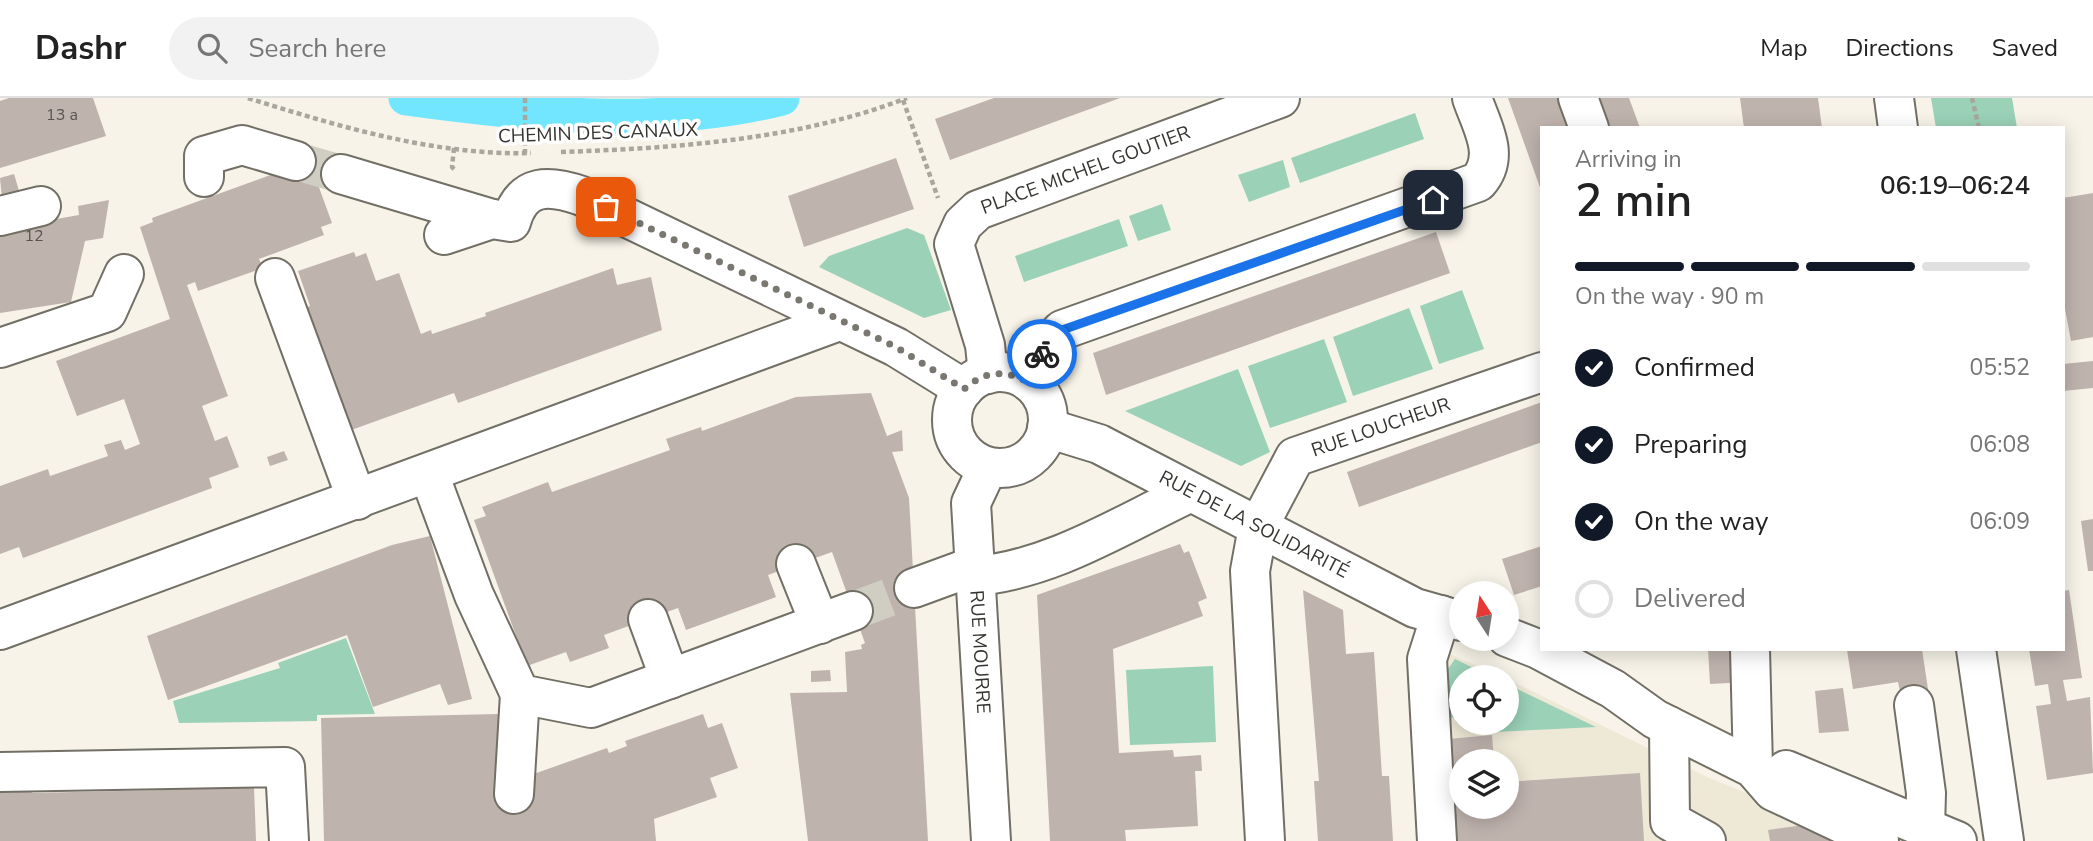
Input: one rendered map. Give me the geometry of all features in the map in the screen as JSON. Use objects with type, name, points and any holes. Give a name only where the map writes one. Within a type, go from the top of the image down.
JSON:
[{"type":"street","name":"PLACE MICHEL GOUTIER","points":[[954,244],[963,224],[978,210],[1280,98]]},
{"type":"street","points":[[1028,382],[1043,350],[1062,330],[1478,182],[1488,171],[1492,155],[1472,98]]},
{"type":"street","points":[[1578,98],[1588,126]]},
{"type":"street","points":[[1894,98],[1898,126]]},
{"type":"street","points":[[204,177],[204,156],[242,145],[296,161]]},
{"type":"street","points":[[341,174],[492,219],[511,222],[521,202],[532,192],[558,188],[582,196],[839,321],[976,382],[1009,374],[1028,382],[1044,402],[1047,428],[1042,443],[1032,456],[1004,468],[988,467],[964,453],[952,428],[952,414],[976,382],[985,345],[954,244]]},
{"type":"street","points":[[0,216],[41,206]]},
{"type":"street","points":[[444,235],[492,219]]},
{"type":"street","points":[[0,348],[107,312],[124,274]]},
{"type":"street","points":[[275,278],[357,500]]},
{"type":"street","points":[[0,630],[839,321]]},
{"type":"street","name":"RUE LOUCHEUR","points":[[1265,841],[1250,571],[1258,527],[1295,457],[1540,373]]},
{"type":"street","name":"RUE DE LA SOLIDARITÉ","points":[[1047,428],[1098,444],[1415,608],[1449,617]]},
{"type":"street","name":"RUE MOURRE","points":[[988,467],[971,503],[991,841]]},
{"type":"street","points":[[429,474],[474,595],[520,694],[514,794]]},
{"type":"street","points":[[914,588],[974,571],[995,574],[1047,561],[1189,493]]},
{"type":"street","points":[[520,694],[591,708],[836,617],[796,564]]},
{"type":"street","points":[[648,619],[670,679]]},
{"type":"street","points":[[1437,841],[1427,659],[1449,621]]},
{"type":"street","points":[[1519,642],[1540,650]]},
{"type":"street","points":[[1542,651],[1613,689],[1662,723],[1753,768],[1773,791],[1880,841]]},
{"type":"street","points":[[1750,651],[1753,768]]},
{"type":"street","points":[[1976,651],[2004,841]]},
{"type":"street","points":[[1914,705],[1926,793],[1941,834]]},
{"type":"street","points":[[1662,723],[1670,821],[1706,841]]},
{"type":"street","points":[[0,772],[285,767],[289,841]]},
{"type":"street","points":[[1753,768],[1779,767],[1941,834]]},
{"type":"path","name":"CHEMIN DES CANAUX","points":[[248,98],[383,136],[454,148],[538,153]]},
{"type":"path","points":[[525,98],[525,153]]},
{"type":"path","points":[[1972,98],[1979,126]]},
{"type":"path","name":"CHEMIN DES CANAUX","points":[[552,152],[708,144],[780,131],[905,99]]},
{"type":"path","points":[[905,99],[954,244]]},
{"type":"shaded area","points":[[1417,640],[1475,665],[1449,665],[1449,735],[1519,735],[1519,685],[1707,777],[1866,841],[1421,841]]},
{"type":"green space","points":[[1931,98],[2012,98],[2017,126],[1936,126]]},
{"type":"green space","points":[[1415,113],[1424,139],[1300,183],[1291,158]]},
{"type":"green space","points":[[1283,160],[1290,187],[1249,202],[1238,175]]},
{"type":"green space","points":[[1162,204],[1171,230],[1138,241],[1129,216]]},
{"type":"green space","points":[[1119,219],[1128,246],[1024,282],[1015,256]]},
{"type":"green space","points":[[907,228],[924,235],[951,310],[924,318],[819,267],[829,256]]},
{"type":"green space","points":[[1462,290],[1484,349],[1439,364],[1420,306]]},
{"type":"green space","points":[[1409,308],[1433,369],[1353,396],[1333,337]]},
{"type":"green space","points":[[1324,339],[1347,402],[1270,428],[1248,366]]},
{"type":"green space","points":[[1238,369],[1270,452],[1241,466],[1125,411]]},
{"type":"green space","points":[[346,638],[375,714],[317,715],[317,721],[179,723],[173,701],[280,668],[278,663]]},
{"type":"green space","points":[[1455,659],[1467,665],[1451,665]]},
{"type":"green space","points":[[1213,666],[1216,742],[1130,745],[1126,670]]},
{"type":"green space","points":[[1449,668],[1449,718],[1444,718],[1442,678]]},
{"type":"green space","points":[[1519,690],[1596,727],[1519,731]]},
{"type":"building","points":[[9,98],[93,98],[106,136],[0,168],[0,101]]},
{"type":"building","points":[[994,98],[1120,98],[950,160],[935,119]]},
{"type":"building","points":[[1508,98],[1558,98],[1567,126],[1540,126],[1540,187]]},
{"type":"building","points":[[1598,98],[1629,98],[1639,126],[1607,126]]},
{"type":"building","points":[[1740,98],[1818,98],[1822,126],[1744,126]]},
{"type":"building","points":[[896,158],[914,209],[804,247],[788,196]]},
{"type":"building","points":[[306,162],[310,163],[332,223],[321,227],[324,235],[259,259],[263,268],[198,291],[195,282],[187,285],[228,396],[202,406],[215,441],[227,436],[239,467],[209,478],[212,488],[23,558],[19,547],[0,554],[0,486],[48,469],[50,476],[108,456],[104,445],[121,440],[125,450],[140,444],[124,399],[77,416],[56,361],[170,319],[140,227],[153,222],[152,218]]},
{"type":"building","points":[[14,174],[20,194],[2,199],[0,178]]},
{"type":"building","points":[[2093,193],[2093,337],[2071,341],[2065,309],[2065,198]]},
{"type":"building","points":[[109,200],[103,238],[85,241],[71,302],[0,313],[0,229],[79,215],[78,206]]},
{"type":"building","points":[[1436,232],[1450,273],[1106,395],[1093,353]]},
{"type":"building","points":[[354,252],[356,257],[366,253],[376,281],[399,273],[421,334],[431,330],[432,334],[486,316],[485,313],[613,268],[617,285],[651,277],[662,330],[458,403],[454,393],[343,433],[299,310],[310,306],[298,271]]},
{"type":"building","points":[[2093,361],[2093,388],[2065,391],[2065,364]]},
{"type":"building","points":[[871,393],[887,436],[902,430],[903,451],[892,452],[909,498],[928,841],[808,841],[790,693],[847,692],[845,652],[862,649],[861,645],[865,643],[832,552],[768,575],[776,597],[686,630],[678,608],[604,635],[609,648],[570,662],[566,652],[527,666],[474,520],[486,516],[482,507],[548,482],[552,492],[670,450],[666,439],[701,427],[702,431],[796,397]]},
{"type":"building","points":[[1540,403],[1540,443],[1359,507],[1347,472]]},
{"type":"building","points":[[284,451],[288,460],[270,466],[267,457]]},
{"type":"building","points":[[2093,519],[2093,571],[2088,571],[2081,521]]},
{"type":"building","points":[[430,536],[472,699],[448,705],[440,684],[373,707],[347,635],[168,700],[147,636],[392,545]]},
{"type":"building","points":[[1180,544],[1184,553],[1189,551],[1207,598],[1198,602],[1203,616],[1113,649],[1119,753],[1173,750],[1174,757],[1201,755],[1202,771],[1195,771],[1198,826],[1125,830],[1126,841],[1050,841],[1037,595]]},
{"type":"building","points":[[1540,547],[1540,587],[1519,593],[1519,581],[1509,581],[1502,559]]},
{"type":"building","points":[[1303,590],[1343,610],[1346,654],[1374,652],[1382,776],[1389,776],[1393,841],[1318,841],[1314,781],[1319,781]]},
{"type":"building","points":[[2069,590],[2082,678],[2063,680],[2067,701],[2090,697],[2093,773],[2047,780],[2036,706],[2051,704],[2048,684],[2035,686],[2029,651],[2065,651],[2065,591]]},
{"type":"building","points":[[1708,651],[1745,651],[1748,682],[1710,684]]},
{"type":"building","points":[[1847,651],[1922,651],[1929,696],[1902,700],[1898,682],[1853,689]]},
{"type":"building","points":[[830,670],[831,681],[811,682],[811,671]]},
{"type":"building","points":[[1843,688],[1849,731],[1819,733],[1815,691]]},
{"type":"building","points":[[498,714],[501,793],[528,776],[607,748],[609,753],[627,746],[625,741],[703,714],[708,728],[722,723],[738,768],[710,778],[717,797],[654,819],[656,841],[324,841],[321,718]]},
{"type":"building","points":[[1492,735],[1493,749],[1449,749],[1449,754],[1448,739]]},
{"type":"building","points":[[1640,773],[1644,841],[1455,841],[1453,819],[1519,819],[1519,781]]},
{"type":"building","points":[[185,780],[185,789],[254,787],[256,841],[0,841],[0,785],[31,784],[32,793],[161,790],[161,781]]},
{"type":"building","points":[[1804,825],[1844,841],[1770,841],[1768,830]]},
{"type":"waterway","points":[[406,98],[499,110],[594,116],[689,113],[736,108],[782,98]]},
{"type":"tunnel","points":[[296,161],[341,174]]},
{"type":"tunnel","points":[[853,611],[914,588]]},
{"type":"way so far","points":[[606,207],[896,347],[964,389],[988,374],[1016,375],[1028,382],[1042,354]]},
{"type":"route","points":[[1042,354],[1062,330],[1100,319],[1433,200]]}]
